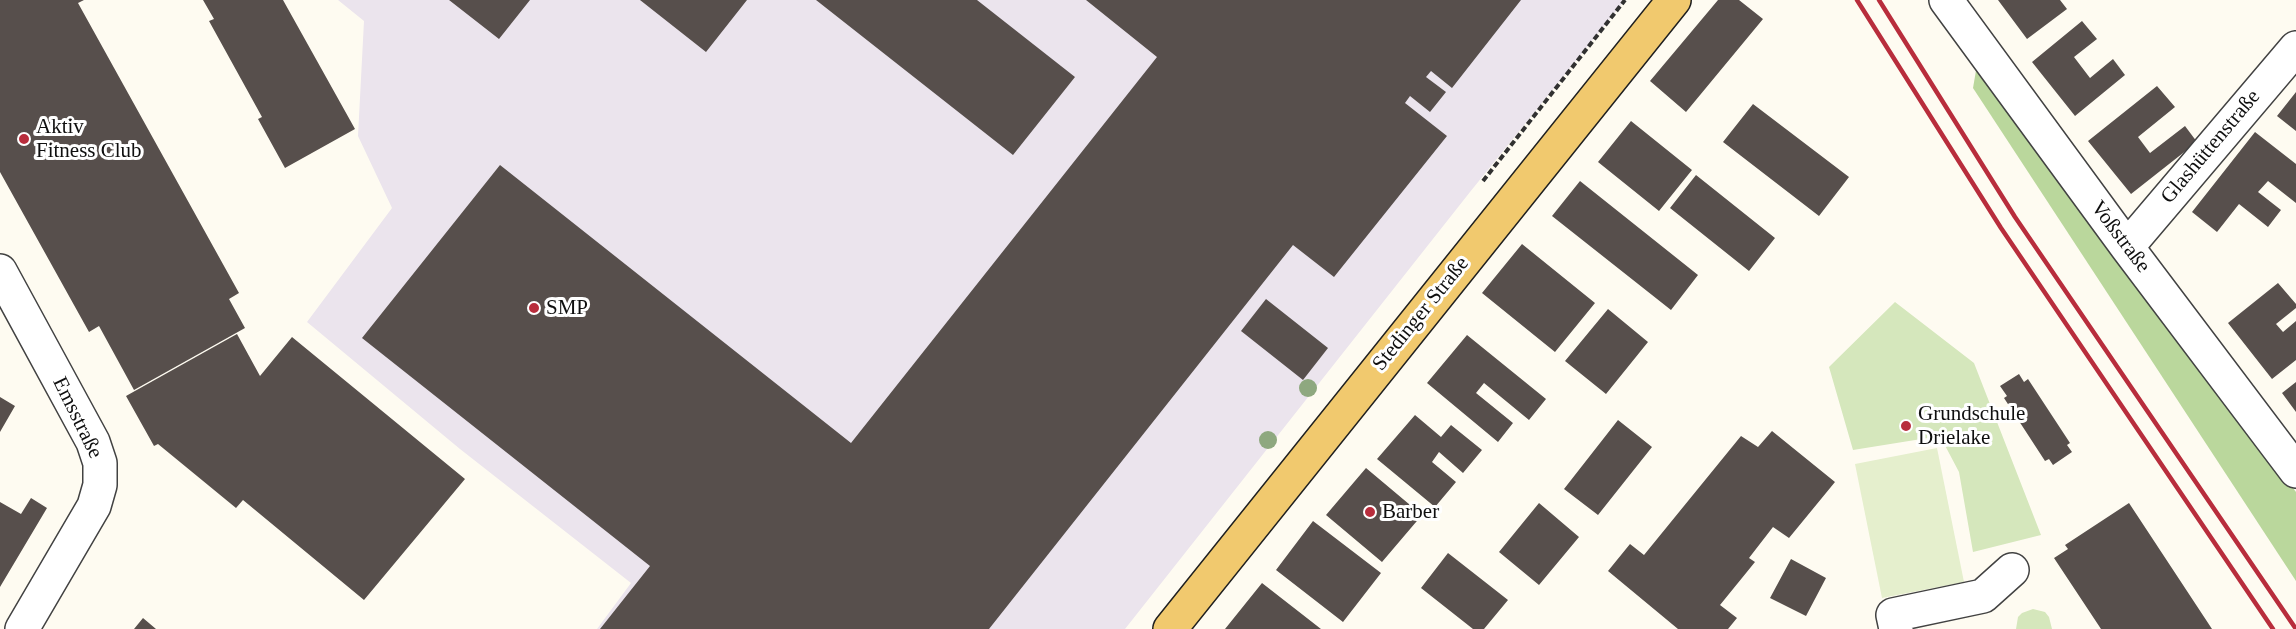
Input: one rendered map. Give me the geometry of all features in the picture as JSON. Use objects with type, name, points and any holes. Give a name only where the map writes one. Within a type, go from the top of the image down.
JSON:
[{"type":"main road","name":"Stedinger Straße","points":[[1175,627],[1674,0]]},
{"type":"street","name":"Voßstraße","points":[[1947,0],[2127,247],[2296,471]]},
{"type":"street","name":"Glashüttenstraße","points":[[2127,247],[2296,48]]},
{"type":"street","name":"Emsstraße","points":[[0,271],[93,442],[100,463],[100,485],[94,506],[22,629]]},
{"type":"street","points":[[1896,629],[1893,615],[1983,596],[2012,570]]},
{"type":"shaded area","points":[[338,0],[1625,0],[1470,192],[1125,629],[597,629],[631,583],[460,449],[307,322],[392,208],[358,136],[364,21]]},
{"type":"green space","points":[[1978,59],[2296,492],[2296,581],[1973,88]]},
{"type":"green space","points":[[1895,302],[1974,363],[2041,535],[1973,552],[1959,472],[1940,436],[1853,450],[1829,367]]},
{"type":"green space","points":[[1937,448],[1964,582],[1882,598],[1855,464]]},
{"type":"green space","points":[[2033,609],[2045,612],[2052,629],[2016,629],[2018,617]]},
{"type":"building","points":[[0,0],[84,0],[78,3],[239,293],[229,299],[245,328],[134,390],[99,326],[89,332],[0,172]]},
{"type":"building","points":[[203,0],[283,0],[355,129],[285,168],[258,119],[262,117],[209,21],[214,19]]},
{"type":"building","points":[[449,0],[530,0],[499,39]]},
{"type":"building","points":[[640,0],[747,0],[706,52]]},
{"type":"building","points":[[816,0],[977,0],[1075,77],[1013,155]]},
{"type":"building","name":"SMP","points":[[1086,0],[1521,0],[1452,88],[1431,71],[1426,77],[1446,92],[1430,112],[1410,96],[1405,103],[1447,136],[1334,277],[1293,245],[989,629],[600,629],[650,566],[362,338],[500,165],[851,443],[1157,57]]},
{"type":"building","points":[[1718,0],[1739,0],[1763,19],[1686,112],[1650,81]]},
{"type":"building","points":[[1998,0],[2060,0],[2067,9],[2027,39]]},
{"type":"building","points":[[2082,21],[2097,39],[2074,57],[2090,78],[2113,59],[2125,75],[2075,116],[2032,62]]},
{"type":"building","points":[[2157,86],[2175,107],[2138,137],[2150,153],[2185,126],[2197,142],[2131,194],[2088,141]]},
{"type":"building","points":[[2296,92],[2296,131],[2277,116]]},
{"type":"building","points":[[1753,104],[1849,177],[1819,216],[1723,142]]},
{"type":"building","points":[[1631,121],[1692,170],[1659,211],[1598,162]]},
{"type":"building","points":[[2255,132],[2296,164],[2296,203],[2268,181],[2258,192],[2281,210],[2268,227],[2239,204],[2217,232],[2192,212]]},
{"type":"building","points":[[1696,175],[1775,238],[1749,271],[1670,208]]},
{"type":"building","points":[[1580,181],[1698,275],[1671,310],[1552,216]]},
{"type":"building","points":[[1522,244],[1595,303],[1555,352],[1482,293]]},
{"type":"building","points":[[2278,283],[2296,304],[2296,308],[2276,324],[2283,332],[2296,321],[2296,360],[2272,379],[2228,323]]},
{"type":"building","points":[[1266,299],[1328,348],[1303,380],[1241,331]]},
{"type":"building","points":[[1608,309],[1648,342],[1606,394],[1565,361]]},
{"type":"building","points":[[237,334],[260,376],[292,337],[465,479],[364,600],[243,500],[236,508],[158,444],[154,446],[126,396]]},
{"type":"building","points":[[1467,335],[1546,399],[1529,420],[1484,383],[1476,393],[1513,423],[1498,442],[1427,383]]},
{"type":"building","points":[[2019,374],[2024,382],[2028,379],[2070,443],[2067,445],[2072,452],[2053,465],[2049,459],[2045,461],[2004,398],[2007,396],[2000,386]]},
{"type":"building","points":[[2296,382],[2296,412],[2282,393]]},
{"type":"building","points":[[0,397],[15,406],[0,432]]},
{"type":"building","points":[[1415,415],[1441,437],[1451,425],[1482,450],[1463,473],[1439,452],[1432,462],[1456,482],[1435,507],[1377,459]]},
{"type":"building","points":[[1618,420],[1652,447],[1598,515],[1564,489]]},
{"type":"building","points":[[1772,431],[1835,482],[1789,538],[1773,527],[1749,558],[1755,562],[1720,605],[1737,618],[1728,629],[1678,629],[1608,571],[1630,544],[1644,555],[1741,436],[1758,447]]},
{"type":"building","points":[[1366,468],[1422,515],[1382,562],[1326,515]]},
{"type":"building","points":[[31,498],[47,508],[0,587],[0,502],[21,514]]},
{"type":"building","points":[[1539,503],[1579,537],[1539,585],[1499,552]]},
{"type":"building","points":[[2129,503],[2212,629],[2101,629],[2054,558],[2068,549],[2065,545]]},
{"type":"building","points":[[1313,521],[1381,573],[1343,622],[1276,570]]},
{"type":"building","points":[[1448,553],[1508,600],[1484,629],[1473,629],[1421,588]]},
{"type":"building","points":[[1791,559],[1826,578],[1806,616],[1770,598]]},
{"type":"building","points":[[1262,583],[1321,629],[1225,629]]},
{"type":"building","points":[[143,618],[156,629],[134,629]]},
{"type":"railway","points":[[1857,0],[2001,228],[2273,629]]},
{"type":"railway","points":[[1879,0],[2015,217],[2296,629]]},
{"type":"place","name":"Aktiv Fitness Club","points":[[24,139]]},
{"type":"place","name":"SMP","points":[[534,308]]},
{"type":"place","name":"Grundschule Drielake","points":[[1906,426]]},
{"type":"place","name":"Barber","points":[[1370,512]]}]
